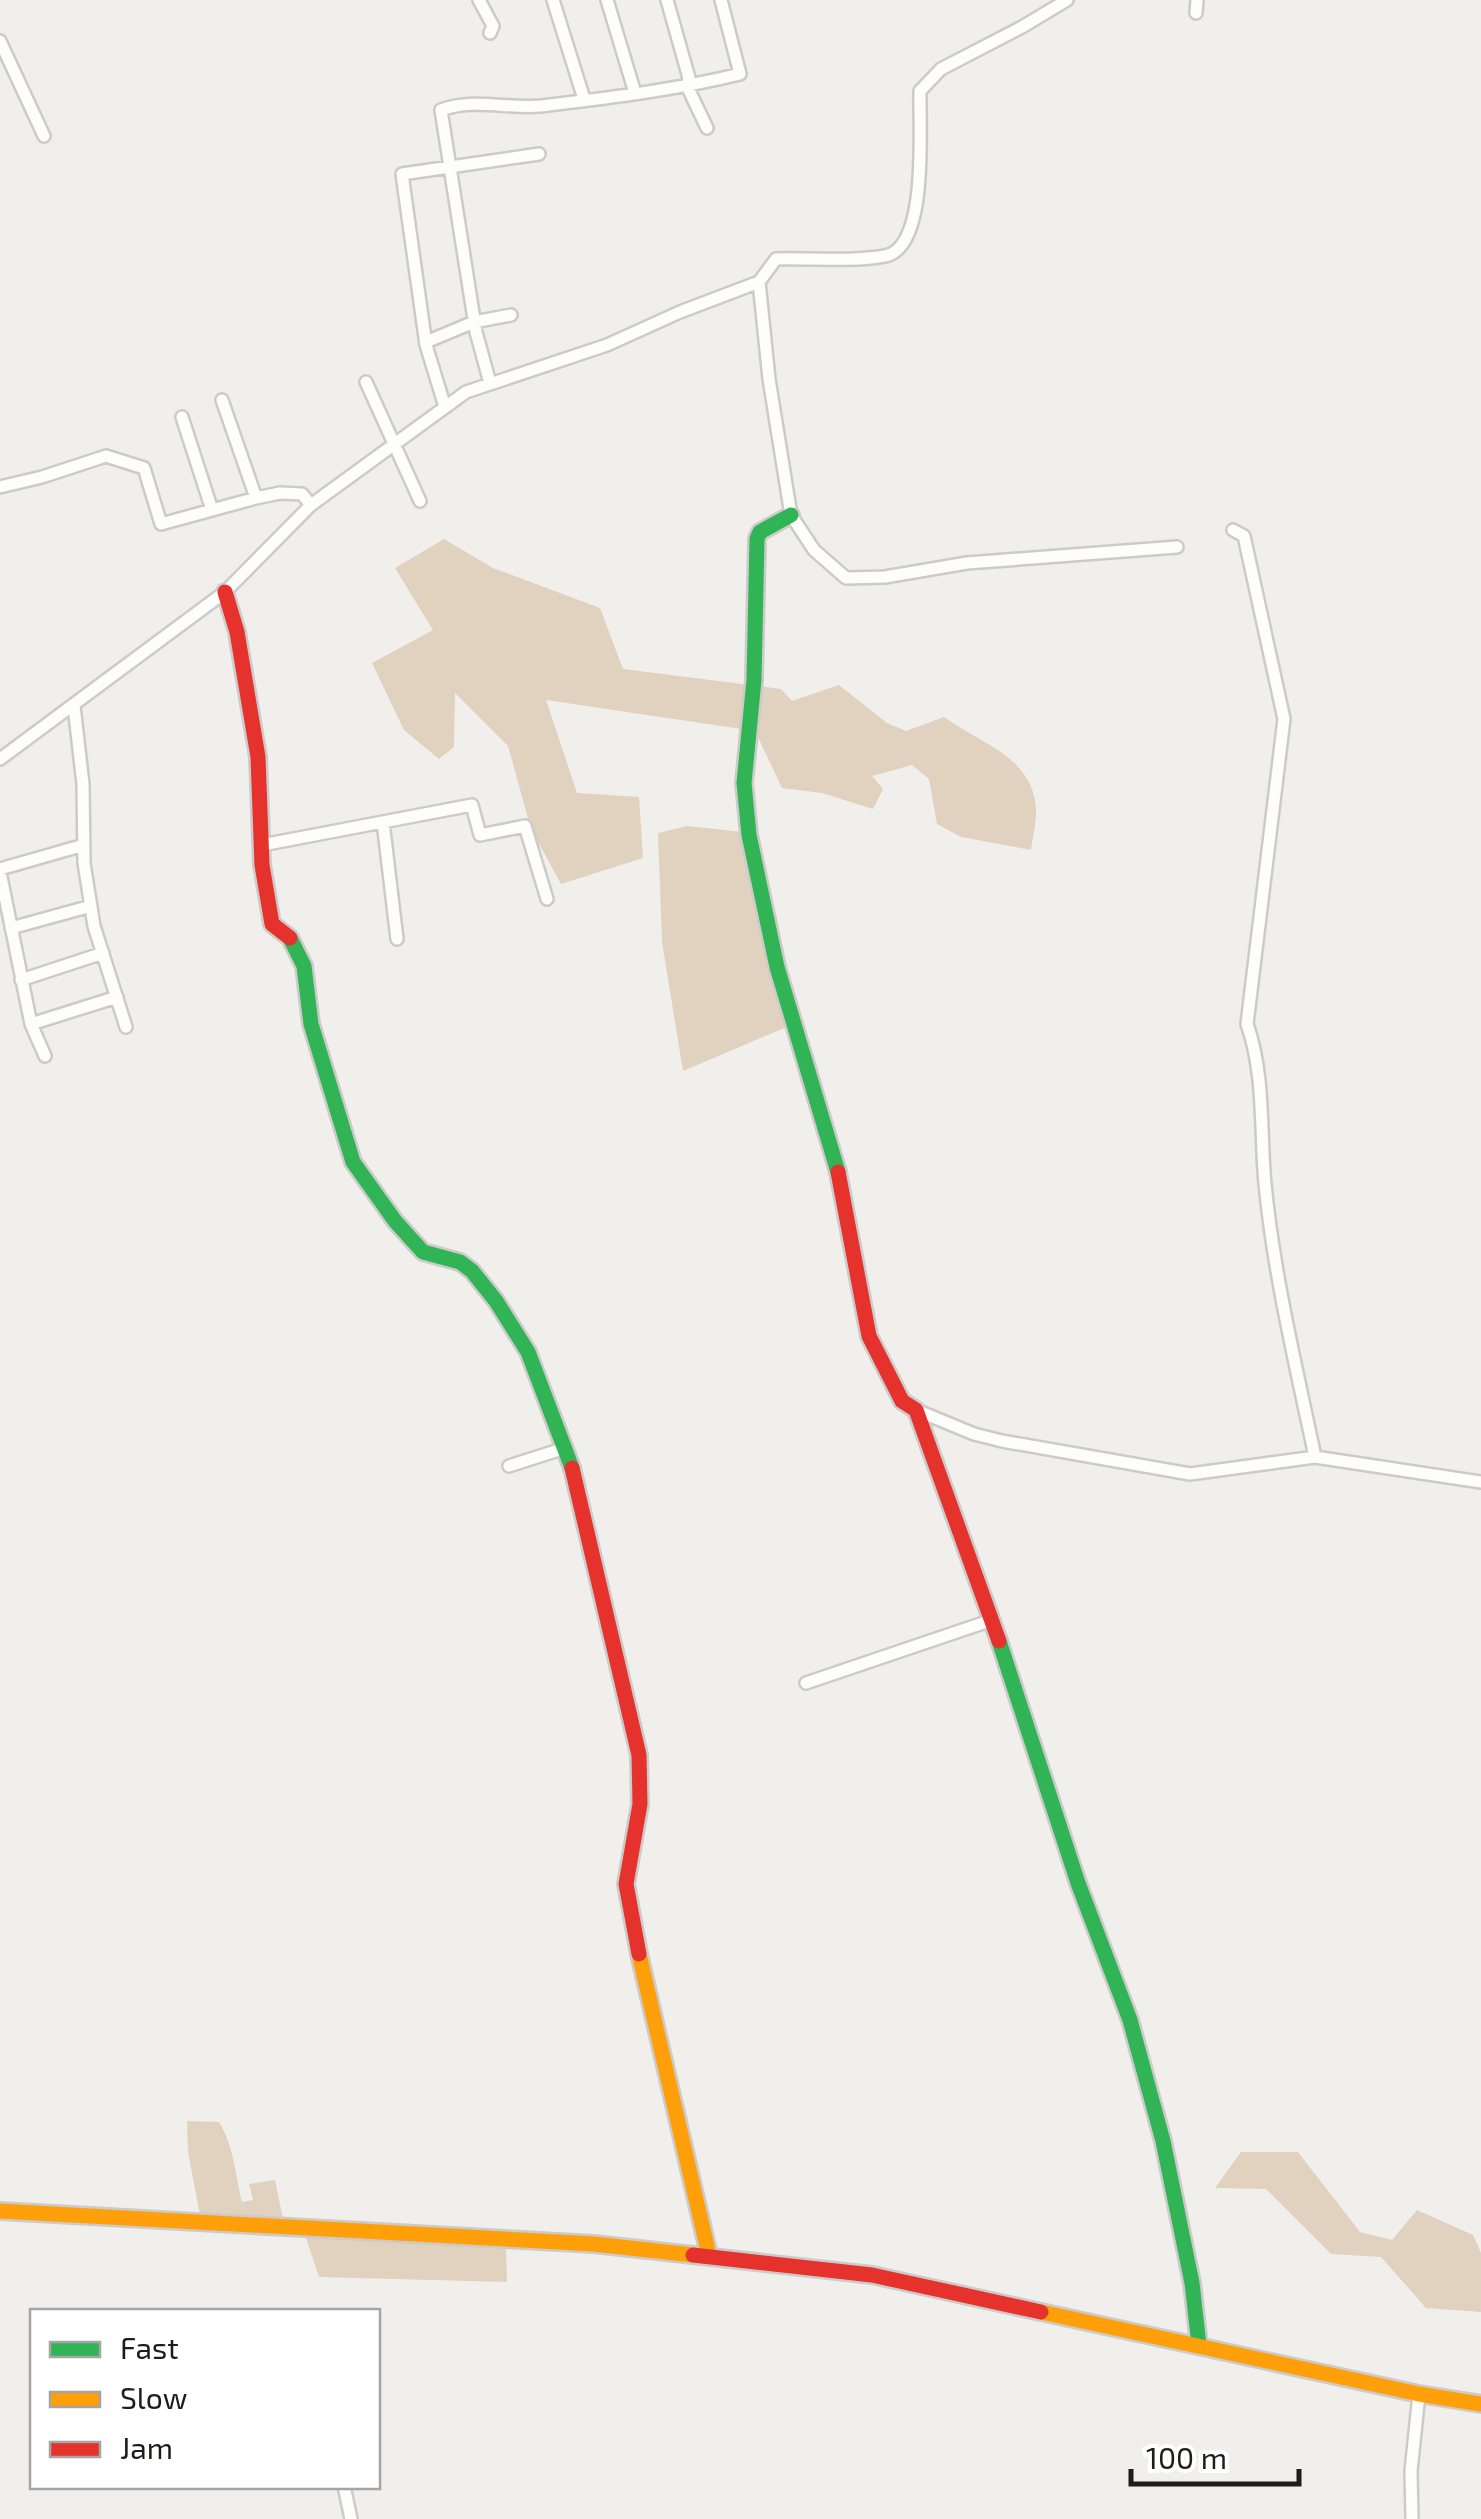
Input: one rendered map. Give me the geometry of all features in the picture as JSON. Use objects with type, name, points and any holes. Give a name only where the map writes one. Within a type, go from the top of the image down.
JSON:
[{"type":"street","points":[[479,0],[492,26],[490,33]]},
{"type":"street","points":[[553,0],[584,99]]},
{"type":"street","points":[[607,0],[635,93]]},
{"type":"street","points":[[666,0],[689,78],[687,86],[707,128]]},
{"type":"street","points":[[490,383],[474,322],[441,110],[461,103],[512,107],[635,93],[740,74],[720,0]]},
{"type":"street","points":[[0,759],[225,592],[311,505],[466,392],[607,345],[759,282],[776,259],[888,256],[904,245],[916,218],[920,91],[941,68],[1067,0]]},
{"type":"street","points":[[0,42],[44,136]]},
{"type":"street","points":[[445,407],[426,342],[402,174],[539,154]]},
{"type":"street","points":[[759,282],[769,379],[791,515],[814,550],[846,578],[885,577],[967,563],[1177,547]]},
{"type":"street","points":[[426,342],[474,322],[511,315]]},
{"type":"street","points":[[366,382],[420,501]]},
{"type":"street","points":[[222,400],[256,498]]},
{"type":"street","points":[[182,418],[212,510]]},
{"type":"street","points":[[0,487],[42,478],[106,456],[144,468],[161,524],[280,493],[302,494],[311,505]]},
{"type":"street","points":[[791,515],[760,532],[757,538],[754,680],[744,783],[749,835],[778,967],[840,1183],[858,1293],[870,1336],[902,1402],[974,1434],[1190,1474],[1315,1456],[1481,1482]]},
{"type":"street","points":[[1233,530],[1244,536],[1284,719],[1248,1024],[1256,1050],[1265,1184],[1276,1268],[1315,1456]]},
{"type":"street","points":[[225,592],[237,632],[258,757],[262,866],[272,924],[288,934],[304,966],[324,1072],[354,1162],[395,1221],[423,1252],[460,1262],[496,1302],[528,1352],[576,1481],[642,1776],[626,1884],[632,1929],[655,2012],[709,2255]]},
{"type":"street","points":[[74,706],[84,784],[84,845],[91,906],[126,1027]]},
{"type":"street","points":[[262,845],[472,805],[480,835],[525,826],[547,899]]},
{"type":"street","points":[[384,822],[397,939]]},
{"type":"street","points":[[44,1056],[30,1024],[0,871],[84,845]]},
{"type":"street","points":[[12,928],[91,906]]},
{"type":"street","points":[[22,980],[103,953]]},
{"type":"street","points":[[30,1024],[116,997]]},
{"type":"street","points":[[916,1410],[992,1620],[1078,1883],[1130,2020],[1163,2141],[1192,2282],[1198,2345]]},
{"type":"street","points":[[509,1466],[565,1448]]},
{"type":"street","points":[[806,1682],[992,1620]]},
{"type":"street","points":[[0,2211],[594,2244],[872,2275],[1419,2394],[1481,2404]]},
{"type":"street","points":[[1412,2519],[1411,2471],[1419,2394]]},
{"type":"street","points":[[345,2489],[351,2519]]},
{"type":"shaded area","points":[[444,539],[493,568],[600,608],[623,669],[781,689],[792,701],[839,685],[887,723],[906,731],[944,717],[1003,754],[1026,777],[1036,810],[1031,850],[961,837],[937,824],[929,779],[912,765],[872,776],[883,789],[873,809],[822,793],[782,788],[755,731],[546,700],[577,793],[639,797],[643,858],[561,884],[531,829],[508,746],[455,693],[454,747],[439,759],[404,730],[372,663],[433,630],[395,568]]},
{"type":"shaded area","points":[[687,826],[743,832],[789,1026],[683,1071],[662,942],[658,833]]},
{"type":"shaded area","points":[[187,2121],[219,2122],[231,2150],[242,2202],[253,2200],[249,2184],[275,2180],[284,2224],[201,2220],[188,2152]]},
{"type":"shaded area","points":[[1241,2152],[1298,2152],[1360,2232],[1392,2240],[1417,2210],[1473,2235],[1481,2253],[1481,2312],[1426,2308],[1381,2257],[1331,2254],[1266,2189],[1215,2188]]},
{"type":"shaded area","points":[[304,2232],[506,2247],[507,2282],[319,2277]]},
{"type":"traffic: fast","points":[[791,515],[760,532],[757,539],[754,680],[744,783],[749,835],[777,967],[838,1172]]},
{"type":"traffic: fast","points":[[290,938],[304,966],[311,1024],[353,1162],[395,1221],[423,1252],[460,1262],[496,1301],[528,1352],[572,1468]]},
{"type":"traffic: fast","points":[[999,1641],[1078,1883],[1130,2020],[1163,2141],[1192,2283],[1199,2345]]},
{"type":"traffic: slow","points":[[639,1954],[709,2255]]},
{"type":"traffic: slow","points":[[0,2211],[594,2244],[693,2255]]},
{"type":"traffic: slow","points":[[1041,2312],[1481,2404]]},
{"type":"traffic: jam","points":[[225,592],[237,632],[258,757],[262,865],[272,924],[290,938]]},
{"type":"traffic: jam","points":[[838,1172],[869,1336],[902,1401],[916,1410],[999,1641]]},
{"type":"traffic: jam","points":[[572,1468],[639,1755],[640,1804],[626,1884],[639,1954]]},
{"type":"traffic: jam","points":[[693,2255],[872,2275],[1041,2312]]}]
